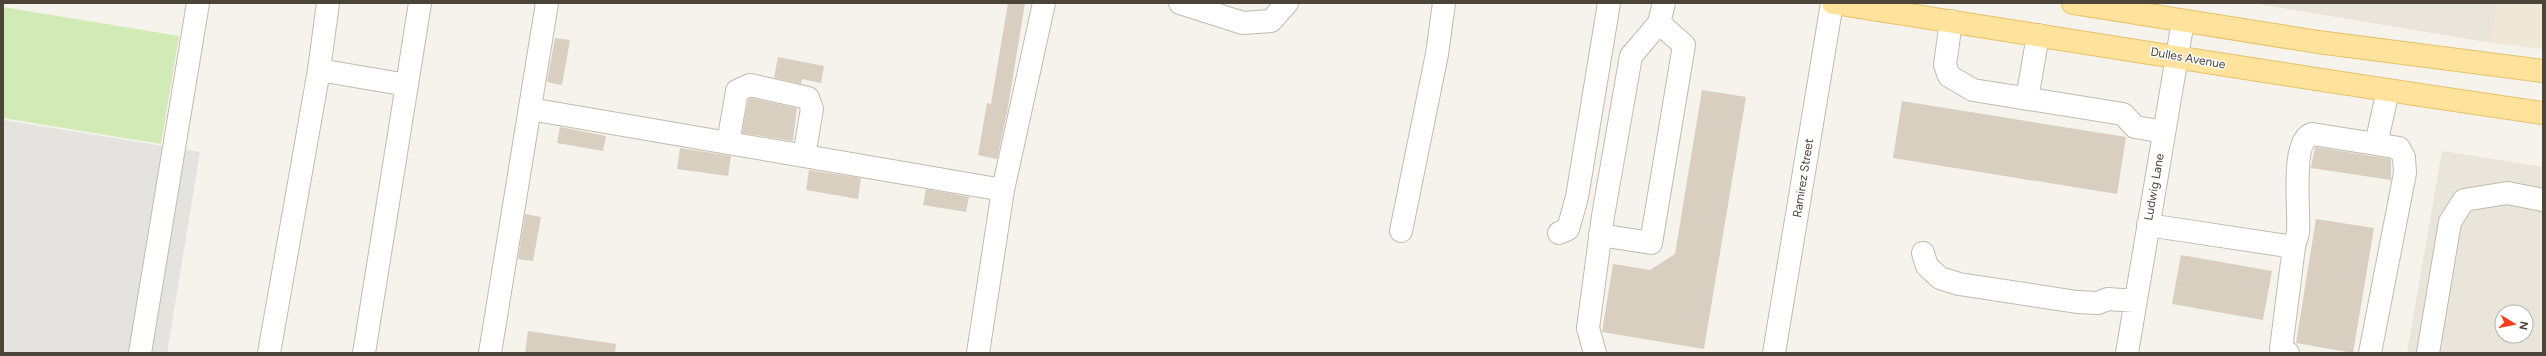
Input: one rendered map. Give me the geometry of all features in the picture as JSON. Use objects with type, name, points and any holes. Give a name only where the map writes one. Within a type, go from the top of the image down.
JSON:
[{"type":"main road","name":"Dulles Avenue","points":[[1832,3],[2177,56],[2323,82],[2543,113]]},
{"type":"main road","points":[[2073,3],[2400,54],[2543,70]]},
{"type":"street","points":[[140,353],[198,3]]},
{"type":"street","points":[[269,353],[319,70],[328,3]]},
{"type":"street","points":[[364,353],[420,3]]},
{"type":"street","points":[[490,353],[547,3]]},
{"type":"street","points":[[978,353],[1003,190],[1044,3]]},
{"type":"street","points":[[1180,3],[1243,23],[1271,21],[1287,3]]},
{"type":"street","points":[[1400,231],[1437,54],[1444,3]]},
{"type":"street","points":[[1559,233],[1568,229],[1577,197],[1609,3]]},
{"type":"street","name":"Ramirez Street","points":[[1774,353],[1832,3]]},
{"type":"street","points":[[1595,353],[1588,328],[1600,235],[1631,56],[1661,13],[1684,45],[1651,243],[1600,235]]},
{"type":"street","points":[[1951,21],[1945,65],[1948,76],[1973,90],[2123,114],[2134,127],[2164,132]]},
{"type":"street","name":"Ludwig Lane","points":[[2127,353],[2183,21]]},
{"type":"street","points":[[2027,99],[2038,35]]},
{"type":"street","points":[[319,70],[407,84]]},
{"type":"street","points":[[728,143],[737,91],[750,85],[808,98],[812,110],[804,156]]},
{"type":"street","points":[[2376,144],[2388,90]]},
{"type":"street","points":[[530,109],[1003,190]]},
{"type":"street","points":[[2288,353],[2281,349],[2294,247],[2298,232],[2297,180],[2302,142],[2307,136],[2312,134],[2399,148],[2404,157],[2405,174],[2370,353]]},
{"type":"street","points":[[2428,353],[2450,222],[2464,200],[2507,193],[2543,200]]},
{"type":"street","points":[[2148,226],[2294,247]]},
{"type":"street","points":[[1923,253],[1927,266],[1940,278],[1959,284],[2077,302],[2098,303],[2108,299],[2135,301]]},
{"type":"shaded area","points":[[2252,3],[2498,3],[2491,43]]},
{"type":"shaded area","points":[[2498,3],[2543,3],[2543,49],[2491,43]]},
{"type":"shaded area","points":[[3,120],[200,152],[167,353],[3,353]]},
{"type":"shaded area","points":[[2442,151],[2543,167],[2543,353],[2407,353]]},
{"type":"green space","points":[[3,7],[179,36],[161,144],[3,118]]},
{"type":"building","points":[[1008,3],[1025,3],[1008,107],[997,159],[978,155],[987,103],[991,104]]},
{"type":"building","points":[[555,38],[570,40],[562,85],[547,82]]},
{"type":"building","points":[[778,57],[824,66],[821,83],[802,79],[801,84],[774,78]]},
{"type":"building","points":[[1702,90],[1746,97],[1704,349],[1602,332],[1613,264],[1650,270],[1675,254]]},
{"type":"building","points":[[751,98],[797,108],[793,141],[742,133],[748,100]]},
{"type":"building","points":[[1902,101],[2126,137],[2117,194],[1893,158]]},
{"type":"building","points":[[560,127],[606,136],[603,151],[557,143]]},
{"type":"building","points":[[2315,147],[2391,159],[2391,180],[2311,168]]},
{"type":"building","points":[[680,148],[731,156],[728,176],[677,169]]},
{"type":"building","points":[[809,170],[861,178],[858,199],[806,190]]},
{"type":"building","points":[[926,189],[969,197],[966,212],[923,205]]},
{"type":"building","points":[[525,214],[541,217],[533,261],[518,259]]},
{"type":"building","points":[[2316,219],[2374,228],[2353,353],[2296,343]]},
{"type":"building","points":[[2181,255],[2272,271],[2263,320],[2172,304]]},
{"type":"building","points":[[528,331],[616,344],[615,353],[525,353]]}]
